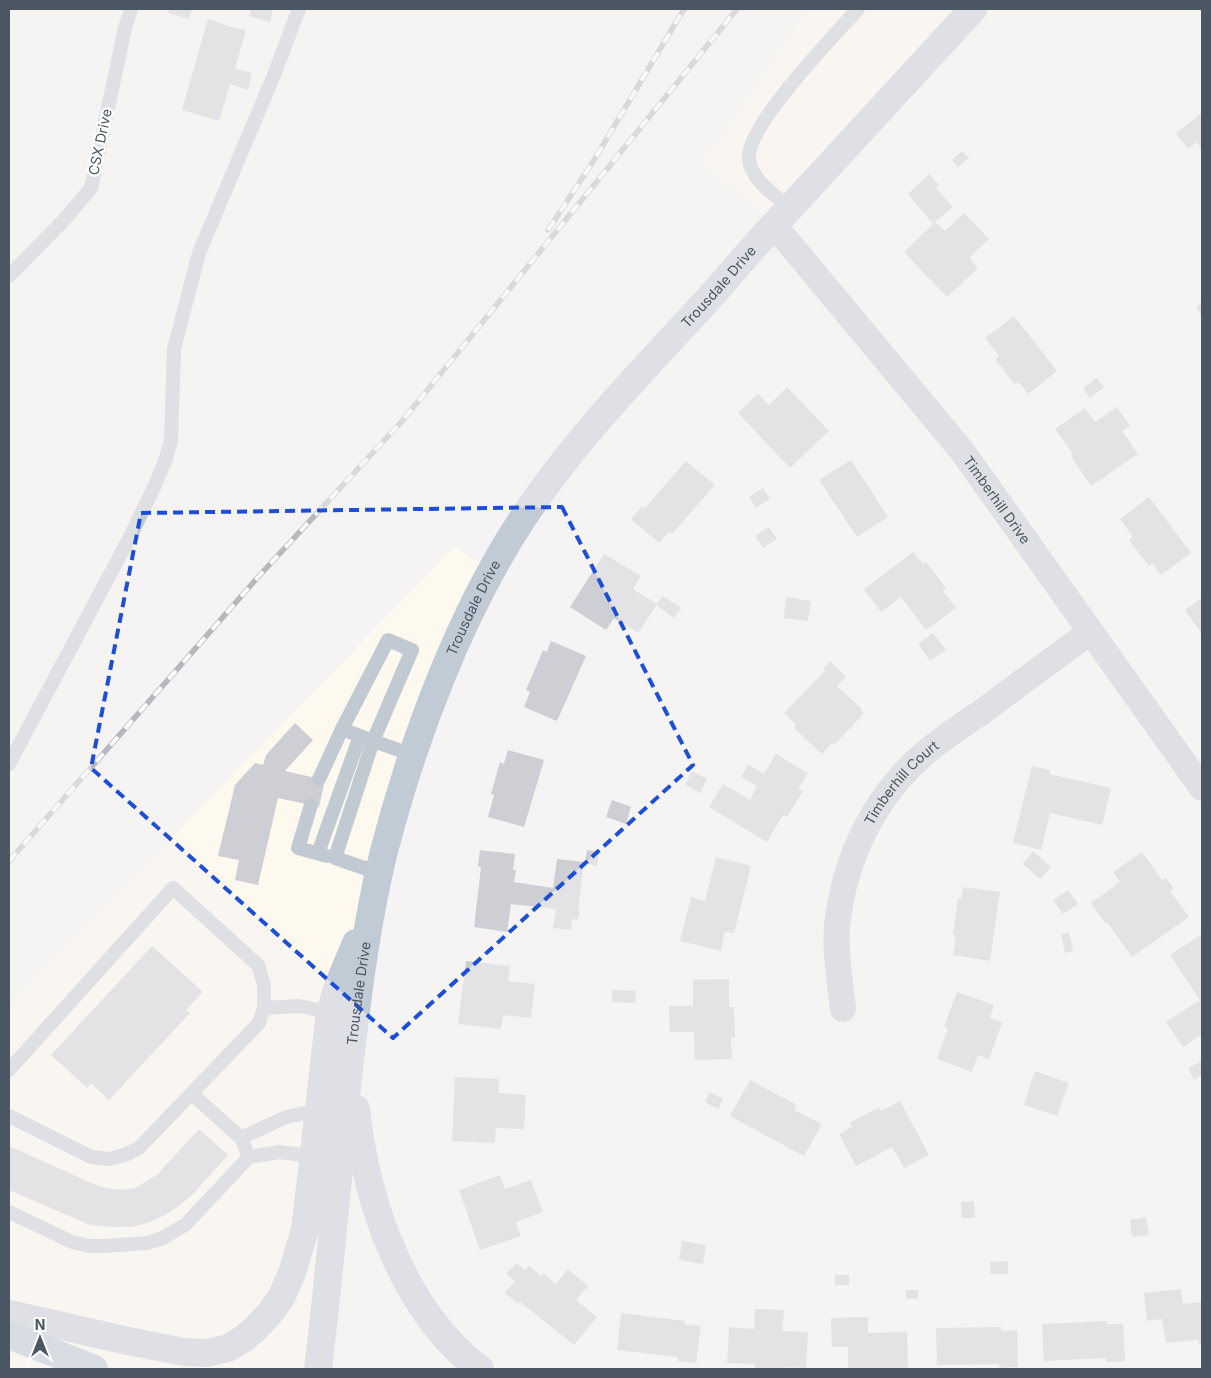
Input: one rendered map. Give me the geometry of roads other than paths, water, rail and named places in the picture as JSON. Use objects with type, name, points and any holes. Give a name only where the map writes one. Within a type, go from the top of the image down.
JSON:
[{"type":"main road","points":[[9,1335],[94,1369]]},
{"type":"street","name":"Trousdale Drive","points":[[318,1369],[327,1158],[350,1058],[339,1009],[372,903],[399,798],[447,665],[468,618],[492,570],[524,516],[562,464],[608,409],[973,9]]},
{"type":"street","name":"Timberhill Drive","points":[[782,217],[962,451],[1202,788]]},
{"type":"street","name":"Timberhill Court","points":[[843,1009],[837,936],[842,892],[852,858],[866,826],[886,796],[908,769],[935,745],[1090,632]]},
{"type":"street","points":[[9,1314],[184,1352],[207,1354],[228,1348],[254,1330],[270,1313],[282,1296],[292,1273],[327,1158],[319,1110],[339,1009]]},
{"type":"street","points":[[350,1058],[364,1166],[379,1216],[393,1250],[408,1283],[438,1329],[448,1341],[480,1369]]},
{"type":"lane","name":"CSX Drive","points":[[9,276],[64,220],[90,188],[125,28],[131,9]]},
{"type":"lane","points":[[9,764],[132,533],[165,460],[171,441],[174,349],[199,253],[274,75],[299,9]]},
{"type":"lane","points":[[782,217],[752,169],[749,159],[749,148],[763,121],[782,95],[858,9]]},
{"type":"lane","points":[[320,779],[342,729],[388,640],[412,650],[373,741],[335,858]]},
{"type":"lane","points":[[342,729],[413,756]]},
{"type":"lane","points":[[318,853],[360,736]]},
{"type":"lane","points":[[311,805],[298,848],[379,873]]},
{"type":"lane","points":[[9,1070],[173,888],[258,965],[264,985],[264,1008],[260,1023],[139,1148],[110,1159],[91,1157],[9,1116]]},
{"type":"lane","points":[[264,1008],[299,1006],[339,1009]]},
{"type":"lane","points":[[192,1094],[241,1138],[249,1157]]},
{"type":"lane","points":[[241,1138],[286,1117],[319,1110]]},
{"type":"lane","points":[[9,1212],[72,1242],[90,1246],[148,1243],[163,1238],[186,1224],[249,1157],[279,1152],[327,1158]]},
{"type":"railway","points":[[548,230],[594,160],[684,9]]},
{"type":"railway","points":[[9,861],[259,576],[403,420],[737,9]]}]
